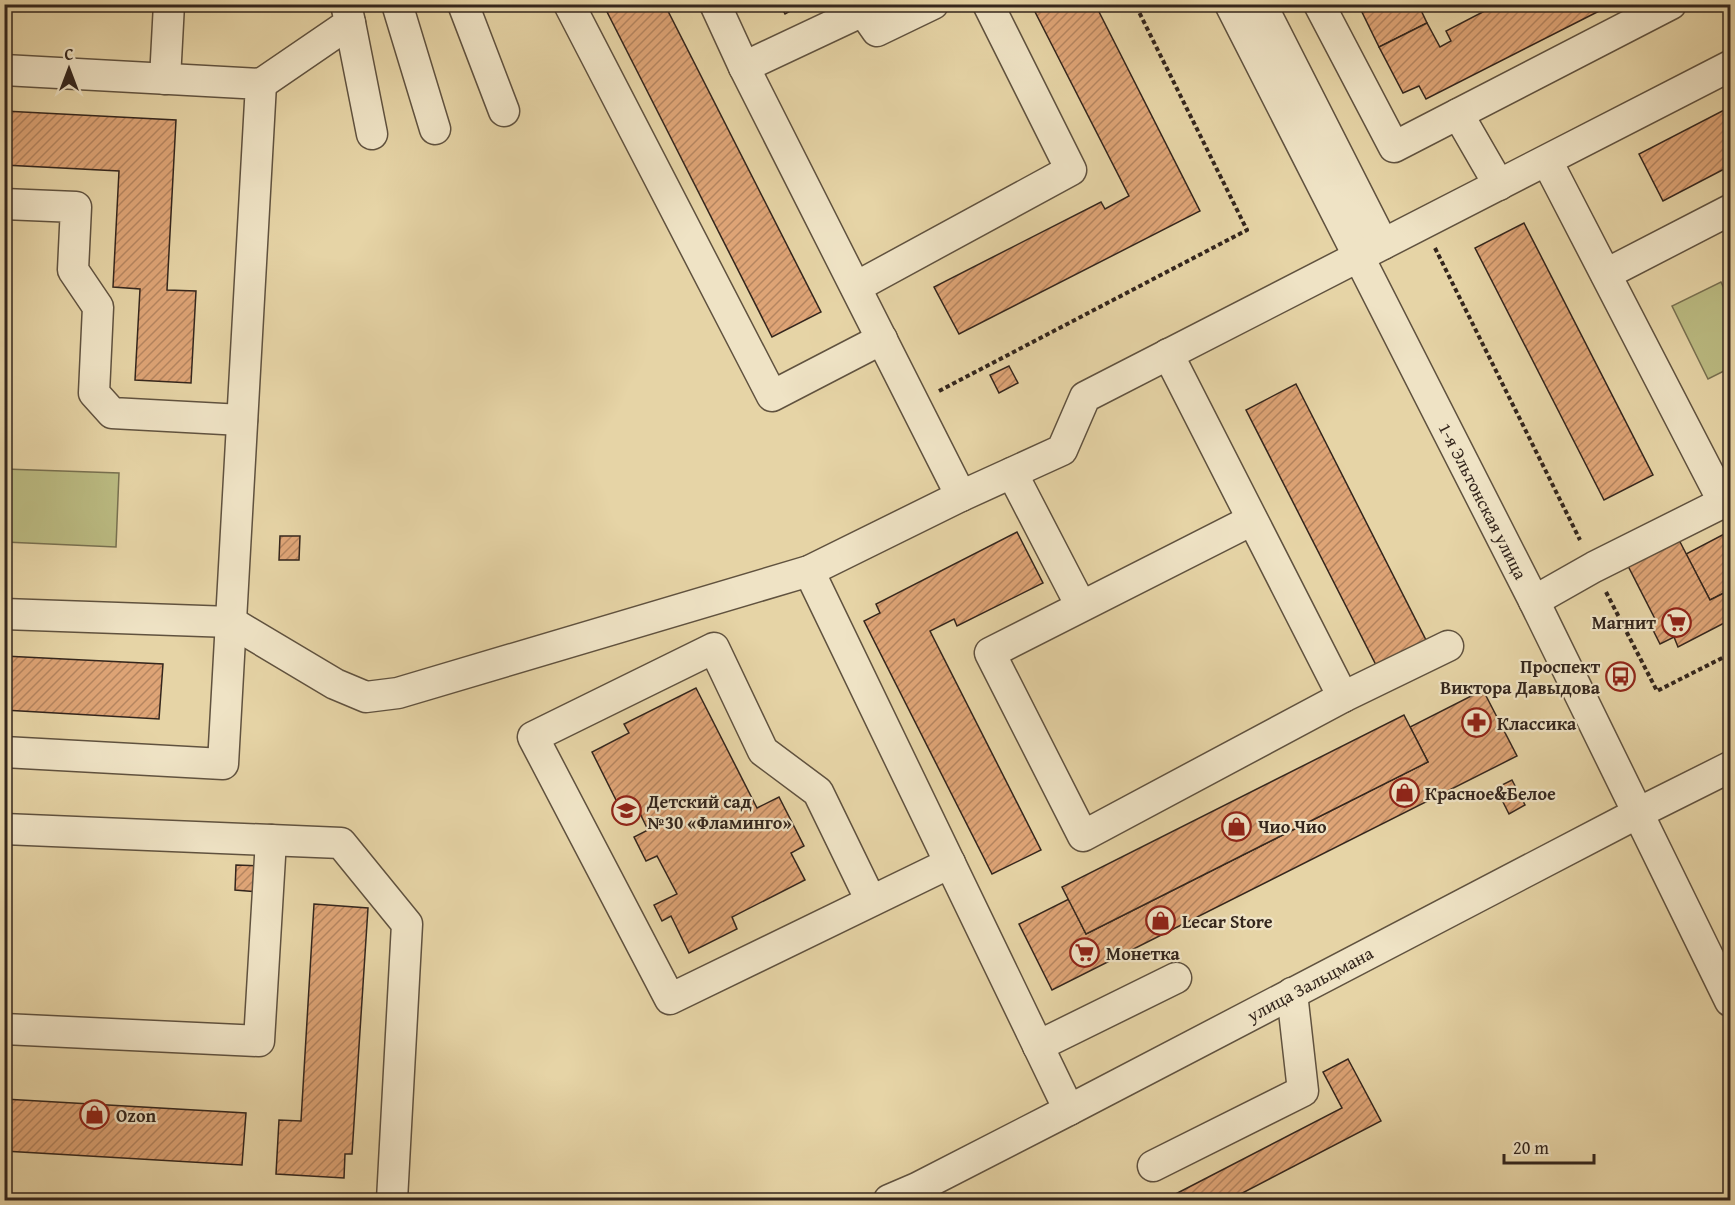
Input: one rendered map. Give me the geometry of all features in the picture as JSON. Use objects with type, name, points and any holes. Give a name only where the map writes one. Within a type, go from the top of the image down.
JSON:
[{"type":"street","points":[[165,79],[169,4]]},
{"type":"street","points":[[396,4],[435,129]]},
{"type":"street","points":[[463,4],[504,111]]},
{"type":"street","points":[[569,4],[772,396],[882,339]]},
{"type":"street","points":[[715,4],[744,67],[962,496]]},
{"type":"street","points":[[744,67],[862,11],[877,31],[933,4]]},
{"type":"street","points":[[856,287],[1071,170],[988,4]]},
{"type":"street","name":"1-я Эльтонская улица","points":[[1230,4],[1371,250],[1534,601],[1731,1001]]},
{"type":"street","points":[[1261,4],[1371,250]]},
{"type":"street","points":[[1319,4],[1394,147],[1671,4]]},
{"type":"street","points":[[4,70],[261,84],[348,14],[372,134]]},
{"type":"street","points":[[4,614],[231,622],[334,684],[366,697],[398,693],[809,571],[1062,450],[1085,397],[1731,66]]},
{"type":"street","points":[[4,752],[223,764],[261,84]]},
{"type":"street","points":[[1458,114],[1499,185]]},
{"type":"street","points":[[1534,601],[1594,567],[1727,501],[1547,161]]},
{"type":"street","points":[[4,204],[76,207],[73,270],[98,307],[94,393],[112,413],[242,420]]},
{"type":"street","points":[[1605,274],[1731,210]]},
{"type":"street","points":[[1168,354],[1343,697]]},
{"type":"street","points":[[1012,473],[1081,606]]},
{"type":"street","points":[[1252,520],[990,653],[1083,836],[1343,697],[1448,646]]},
{"type":"street","points":[[809,571],[1069,1110]]},
{"type":"street","points":[[871,901],[818,792],[763,751],[714,648],[533,737],[669,999],[950,863]]},
{"type":"street","name":"улица Зальцмана","points":[[889,1200],[920,1194],[1069,1110],[1731,766]]},
{"type":"street","points":[[4,830],[341,843],[407,924],[392,1200]]},
{"type":"street","points":[[4,1029],[259,1041],[271,840]]},
{"type":"street","points":[[1038,1046],[1176,978]]},
{"type":"street","points":[[1153,1166],[1303,1091],[1292,993]]},
{"type":"path","points":[[915,404],[1247,230],[1135,4]]},
{"type":"path","points":[[1423,224],[1657,691],[1731,654]]},
{"type":"green space","points":[[1721,282],[1730,302],[1730,368],[1708,379],[1672,306]]},
{"type":"green space","points":[[5,469],[119,473],[116,547],[5,542]]},
{"type":"building","points":[[603,4],[682,4],[668,11],[821,312],[772,337]]},
{"type":"building","points":[[780,4],[803,4],[785,14]]},
{"type":"building","points":[[1031,4],[1095,4],[1200,211],[959,334],[934,287],[1101,202],[1105,209],[1129,196]]},
{"type":"building","points":[[1358,4],[1418,4],[1427,23],[1379,47]]},
{"type":"building","points":[[1498,4],[1613,4],[1426,99],[1419,86],[1403,93],[1379,47],[1427,23],[1440,47],[1451,41],[1446,31]]},
{"type":"building","points":[[1730,107],[1730,166],[1663,201],[1639,154]]},
{"type":"building","points":[[4,111],[176,120],[167,290],[196,291],[191,383],[135,380],[140,289],[113,287],[119,171],[4,165]]},
{"type":"building","points":[[1524,223],[1653,475],[1604,500],[1475,248]]},
{"type":"building","points":[[1009,366],[1018,383],[999,393],[990,375]]},
{"type":"building","points":[[1296,384],[1427,642],[1377,667],[1246,410]]},
{"type":"building","points":[[1730,531],[1730,590],[1710,600],[1686,554]]},
{"type":"building","points":[[1017,532],[1043,583],[957,626],[954,619],[930,631],[1041,850],[992,874],[864,621],[880,613],[876,604]]},
{"type":"building","points":[[280,536],[300,536],[299,560],[279,560]]},
{"type":"building","points":[[1677,536],[1710,600],[1730,590],[1730,620],[1678,647],[1674,637],[1660,644],[1649,622],[1655,619],[1626,562]]},
{"type":"building","points":[[4,656],[163,664],[159,719],[4,710]]},
{"type":"building","points":[[696,688],[757,808],[779,797],[804,846],[791,853],[805,880],[732,917],[737,929],[689,953],[671,916],[662,921],[654,905],[677,894],[657,856],[646,861],[634,837],[648,830],[633,799],[619,806],[592,752],[629,733],[624,724]]},
{"type":"building","points":[[1483,690],[1517,756],[1052,990],[1019,924],[1069,899],[1086,934],[1428,762],[1410,727]]},
{"type":"building","points":[[1404,715],[1428,762],[1086,934],[1062,887]]},
{"type":"building","points":[[1512,780],[1525,805],[1509,814],[1496,788]]},
{"type":"building","points":[[236,865],[261,866],[260,892],[235,890]]},
{"type":"building","points":[[314,904],[368,908],[352,1154],[345,1154],[344,1178],[276,1174],[279,1120],[301,1121]]},
{"type":"building","points":[[1348,1059],[1381,1121],[1229,1200],[1164,1200],[1342,1108],[1323,1072]]},
{"type":"building","points":[[4,1099],[246,1113],[242,1165],[4,1151]]},
{"type":"place","name":"Магнит","points":[[1677,622]]},
{"type":"place","name":"Проспект Виктора Давыдова","points":[[1621,676]]},
{"type":"place","name":"Классика","points":[[1476,723]]},
{"type":"place","name":"Красное&Белое","points":[[1404,793]]},
{"type":"place","name":"Детский сад №30 «Фламинго»","points":[[626,811]]},
{"type":"place","name":"Чио Чио","points":[[1237,826]]},
{"type":"place","name":"Lecar Store","points":[[1161,921]]},
{"type":"place","name":"Монетка","points":[[1085,953]]},
{"type":"place","name":"Ozon","points":[[95,1115]]}]
